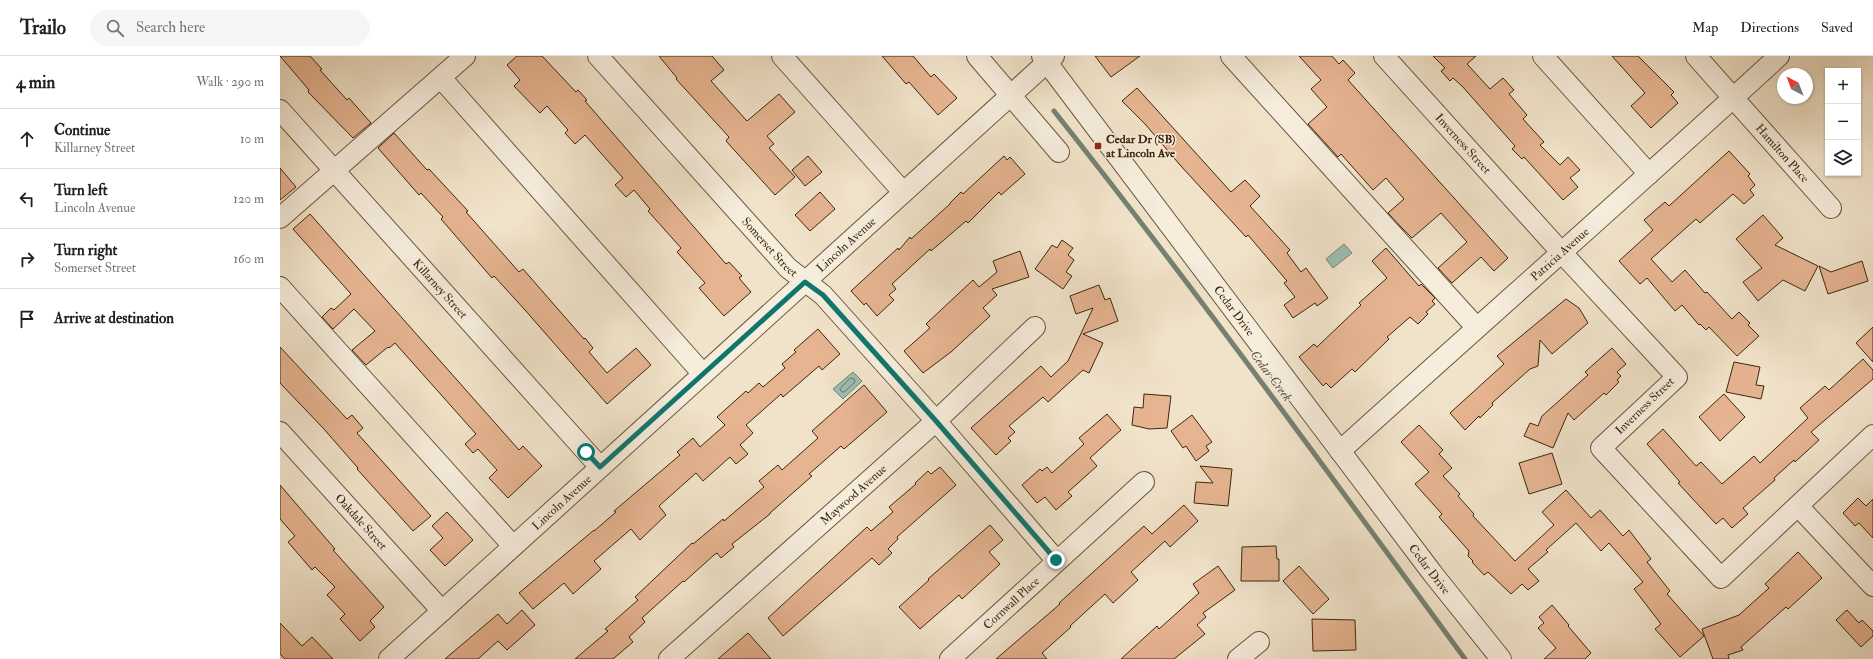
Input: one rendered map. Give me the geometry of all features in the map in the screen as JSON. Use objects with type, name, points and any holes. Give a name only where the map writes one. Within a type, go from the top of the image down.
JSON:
[{"type":"street","points":[[280,218],[465,56]]},
{"type":"street","name":"Somerset Street","points":[[598,56],[788,268],[823,295],[936,421],[1056,560]]},
{"type":"street","points":[[782,56],[903,192]]},
{"type":"street","points":[[977,56],[1059,152]]},
{"type":"street","points":[[1231,56],[1476,327]]},
{"type":"street","name":"Inverness Street","points":[[1384,56],[1562,253],[1677,377],[1601,448],[1720,578],[1798,506]]},
{"type":"street","points":[[1543,56],[1649,174]]},
{"type":"street","name":"Hamilton Place","points":[[1696,56],[1831,208]]},
{"type":"street","name":"Patricia Avenue","points":[[1340,451],[1476,327],[1562,253],[1779,56]]},
{"type":"street","name":"Lincoln Avenue","points":[[389,659],[1010,96],[1048,58]]},
{"type":"street","name":"Cedar Drive","points":[[1048,58],[1340,451],[1433,574],[1501,659]]},
{"type":"street","points":[[441,78],[703,374]]},
{"type":"street","name":"Killarney Street","points":[[280,110],[600,467]]},
{"type":"street","points":[[280,287],[513,546]]},
{"type":"street","name":"Maywood Avenue","points":[[679,656],[936,421],[1035,327]]},
{"type":"street","name":"Oakdale Street","points":[[280,432],[442,611]]},
{"type":"street","points":[[1873,435],[1798,506],[1873,586]]},
{"type":"street","name":"Cornwall Place","points":[[950,659],[1056,560],[1144,482]]},
{"type":"street","points":[[1238,659],[1259,642]]},
{"type":"water","points":[[1344,244],[1352,253],[1333,268],[1326,259]]},
{"type":"water","points":[[853,372],[862,381],[843,399],[833,389]]},
{"type":"building","points":[[280,56],[310,56],[322,69],[320,70],[347,100],[349,98],[371,123],[353,138],[308,92],[309,90]]},
{"type":"building","points":[[517,56],[542,56],[576,92],[578,90],[587,100],[585,101],[726,264],[729,262],[742,276],[739,278],[751,292],[724,316],[699,288],[705,283],[677,252],[681,248],[648,211],[650,209],[634,190],[626,197],[615,185],[623,178],[585,135],[575,144],[565,133],[568,130],[547,106],[540,113],[514,86],[520,80],[507,65]]},
{"type":"building","points":[[659,56],[712,56],[724,70],[711,81],[747,121],[779,94],[795,112],[767,136],[774,144],[769,148],[795,177],[775,195],[726,141],[729,137],[676,79],[677,78]]},
{"type":"building","points":[[882,56],[913,56],[931,77],[934,74],[957,98],[938,115],[909,82],[906,84]]},
{"type":"building","points":[[1095,56],[1140,56],[1111,77]]},
{"type":"building","points":[[1299,56],[1332,56],[1339,64],[1343,60],[1355,73],[1348,80],[1508,258],[1494,271],[1481,257],[1452,283],[1438,268],[1467,242],[1441,213],[1412,238],[1388,213],[1404,199],[1386,178],[1373,190],[1341,154],[1338,157],[1308,124],[1327,107],[1311,89],[1321,80]]},
{"type":"building","points":[[1433,56],[1476,56],[1467,64],[1490,89],[1503,78],[1514,90],[1509,94],[1527,115],[1523,119],[1544,142],[1540,145],[1560,165],[1568,157],[1580,170],[1570,178],[1578,187],[1563,200],[1524,157],[1522,159],[1512,149],[1515,146],[1462,86],[1453,78],[1450,81],[1441,71],[1445,68]]},
{"type":"building","points":[[1612,56],[1638,56],[1674,92],[1671,95],[1678,103],[1651,128],[1631,106],[1645,93]]},
{"type":"building","points":[[1137,88],[1231,192],[1245,180],[1260,196],[1250,206],[1290,250],[1287,253],[1301,272],[1306,268],[1328,298],[1317,306],[1315,303],[1293,318],[1284,305],[1295,297],[1284,283],[1287,281],[1248,235],[1246,237],[1180,165],[1145,124],[1122,101]]},
{"type":"building","points":[[394,133],[427,170],[429,169],[468,211],[466,212],[519,272],[523,269],[584,339],[585,338],[593,348],[589,352],[607,373],[636,348],[651,365],[607,404],[494,276],[492,278],[441,219],[443,217],[421,193],[419,195],[378,148]]},
{"type":"building","points":[[1729,151],[1750,174],[1748,176],[1755,185],[1750,190],[1754,195],[1744,204],[1733,194],[1700,223],[1696,219],[1651,259],[1672,282],[1685,270],[1705,293],[1707,292],[1732,319],[1739,312],[1750,323],[1748,325],[1759,336],[1737,356],[1709,327],[1706,330],[1700,324],[1699,325],[1682,305],[1675,311],[1647,278],[1640,284],[1619,261],[1653,230],[1644,220],[1665,202],[1669,206]]},
{"type":"building","points":[[808,156],[822,172],[805,186],[792,170]]},
{"type":"building","points":[[1004,156],[1007,160],[1010,157],[1025,174],[1001,195],[999,192],[968,223],[966,221],[931,251],[930,249],[892,284],[896,289],[889,295],[894,300],[877,316],[866,303],[864,305],[851,291],[898,248],[899,250],[910,237],[911,239],[950,204],[961,192],[963,194]]},
{"type":"building","points":[[280,168],[296,187],[280,200]]},
{"type":"building","points":[[820,192],[835,209],[810,231],[795,215]]},
{"type":"building","points":[[310,214],[519,450],[523,446],[542,466],[508,498],[489,478],[497,470],[478,449],[473,453],[465,444],[476,434],[395,343],[366,365],[352,350],[375,331],[354,309],[333,329],[322,317],[331,308],[334,310],[351,294],[293,229]]},
{"type":"building","points":[[1763,215],[1783,238],[1775,245],[1818,266],[1805,291],[1783,280],[1758,301],[1743,282],[1762,268],[1736,239]]},
{"type":"building","points":[[1062,240],[1073,248],[1068,255],[1074,260],[1066,272],[1072,276],[1063,289],[1035,269],[1052,245],[1057,248]]},
{"type":"building","points":[[1386,248],[1419,286],[1421,284],[1435,298],[1432,301],[1435,304],[1426,312],[1428,314],[1418,324],[1410,317],[1387,337],[1389,339],[1355,372],[1352,369],[1331,388],[1326,383],[1323,386],[1299,357],[1314,344],[1317,347],[1361,305],[1359,303],[1387,278],[1372,261]]},
{"type":"building","points":[[1020,251],[1029,277],[992,289],[997,295],[983,308],[990,316],[951,352],[923,373],[904,351],[930,328],[926,324],[973,280],[979,287],[997,272],[993,261]]},
{"type":"building","points":[[1862,261],[1868,281],[1828,294],[1819,266],[1831,272]]},
{"type":"building","points":[[1099,285],[1105,300],[1110,298],[1118,321],[1083,334],[1103,343],[1089,373],[1083,370],[1048,402],[1043,397],[1009,426],[1015,432],[1008,438],[1011,441],[996,455],[971,428],[1041,366],[1051,377],[1068,361],[1093,308],[1076,314],[1070,296]]},
{"type":"building","points":[[1566,299],[1579,308],[1588,323],[1552,354],[1540,340],[1538,366],[1530,369],[1492,403],[1493,405],[1480,418],[1479,416],[1465,430],[1450,413],[1504,364],[1497,356]]},
{"type":"building","points":[[1873,327],[1873,362],[1856,343]]},
{"type":"building","points":[[818,329],[840,354],[822,370],[819,366],[783,397],[781,394],[746,425],[753,433],[740,445],[748,454],[736,464],[730,457],[703,481],[696,473],[659,506],[666,515],[640,540],[631,529],[594,561],[601,569],[573,594],[564,583],[533,609],[519,593],[594,531],[616,512],[614,511],[680,455],[677,452],[693,438],[700,447],[725,425],[717,417],[746,391],[748,393],[759,383],[763,387],[785,368],[782,364],[796,352],[794,350]]},
{"type":"building","points":[[280,347],[347,419],[352,415],[363,428],[357,433],[431,516],[413,531],[357,469],[358,468],[323,428],[280,383]]},
{"type":"building","points":[[1612,348],[1626,364],[1617,372],[1621,376],[1617,380],[1619,382],[1606,395],[1604,393],[1574,420],[1568,413],[1553,448],[1524,436],[1530,423],[1538,426],[1542,416],[1588,375],[1585,372]]},
{"type":"building","points":[[1863,359],[1873,370],[1873,379],[1811,432],[1819,440],[1795,462],[1794,460],[1774,478],[1775,480],[1743,508],[1748,514],[1732,528],[1723,518],[1716,524],[1678,483],[1680,482],[1647,444],[1663,429],[1696,466],[1701,462],[1722,484],[1754,456],[1760,463],[1808,418],[1800,408],[1825,386],[1829,390]]},
{"type":"building","points":[[1734,362],[1760,367],[1756,385],[1764,386],[1761,399],[1726,392]]},
{"type":"building","points":[[864,385],[887,412],[844,449],[841,446],[809,474],[812,476],[770,514],[732,544],[734,547],[721,558],[717,553],[684,582],[683,581],[642,618],[645,622],[629,637],[633,642],[613,659],[575,659],[608,631],[605,629],[638,600],[635,597],[692,543],[693,544],[723,519],[724,521],[764,487],[759,481],[778,465],[782,470],[818,438],[812,431]]},
{"type":"building","points":[[1144,394],[1171,396],[1167,428],[1149,429],[1132,425],[1134,407],[1143,408]]},
{"type":"building","points":[[1724,394],[1745,417],[1720,441],[1699,417]]},
{"type":"building","points":[[1107,414],[1121,430],[1090,458],[1097,466],[1068,492],[1072,496],[1056,510],[1045,497],[1037,503],[1022,485],[1040,469],[1042,471],[1047,467],[1052,473],[1084,444],[1079,438]]},
{"type":"building","points":[[1192,415],[1212,442],[1206,446],[1209,451],[1196,461],[1186,446],[1183,448],[1171,431]]},
{"type":"building","points":[[1419,425],[1443,450],[1439,454],[1452,468],[1443,476],[1460,494],[1458,496],[1474,514],[1473,516],[1515,561],[1554,525],[1542,512],[1566,490],[1591,518],[1600,510],[1623,536],[1629,530],[1651,559],[1647,562],[1670,591],[1667,594],[1704,636],[1680,657],[1655,629],[1661,624],[1634,589],[1643,582],[1609,543],[1601,551],[1576,523],[1546,550],[1548,552],[1528,569],[1539,581],[1528,590],[1522,584],[1511,594],[1488,572],[1484,575],[1468,556],[1469,551],[1439,517],[1442,514],[1415,484],[1429,472],[1401,442]]},
{"type":"building","points":[[1552,453],[1562,484],[1529,494],[1519,463]]},
{"type":"building","points":[[1200,466],[1232,469],[1228,506],[1194,503],[1196,482],[1213,483]]},
{"type":"building","points":[[940,467],[956,485],[897,537],[898,539],[888,549],[892,553],[879,565],[872,558],[783,636],[768,618],[867,527],[871,531],[893,512],[889,507],[916,484],[915,483],[928,471],[931,474]]},
{"type":"building","points":[[280,485],[335,549],[333,550],[384,607],[370,621],[375,627],[360,641],[340,619],[345,614],[327,595],[335,587],[315,567],[312,570],[288,542],[295,536],[280,519]]},
{"type":"building","points":[[1858,498],[1866,506],[1873,499],[1873,538],[1859,523],[1855,526],[1843,513]]},
{"type":"building","points":[[1184,505],[1198,521],[1170,547],[1165,541],[1131,572],[1138,580],[1113,603],[1105,594],[1042,653],[1047,659],[996,659],[1060,604],[1059,603],[1144,526],[1152,534]]},
{"type":"building","points":[[447,512],[473,540],[445,566],[430,550],[443,538],[432,526]]},
{"type":"building","points":[[990,525],[1003,540],[989,552],[1000,564],[962,599],[959,595],[920,629],[899,607],[929,580],[928,579]]},
{"type":"building","points":[[1276,546],[1277,559],[1279,559],[1279,581],[1241,581],[1242,547]]},
{"type":"building","points":[[1798,552],[1822,578],[1788,609],[1786,607],[1741,647],[1743,650],[1728,655],[1729,659],[1713,659],[1702,629],[1739,615],[1769,588],[1765,584]]},
{"type":"building","points":[[1218,566],[1235,590],[1203,613],[1206,617],[1197,625],[1205,634],[1174,659],[1121,659],[1157,626],[1159,629],[1199,593],[1193,584]]},
{"type":"building","points":[[1299,566],[1329,599],[1313,614],[1283,581]]},
{"type":"building","points":[[1552,605],[1591,653],[1585,659],[1544,659],[1556,648],[1538,628],[1544,623],[1539,617]]},
{"type":"building","points":[[522,610],[535,625],[507,650],[498,641],[478,659],[445,659],[498,614],[507,624]]},
{"type":"building","points":[[1847,610],[1859,623],[1862,620],[1873,631],[1873,636],[1861,647],[1836,620]]},
{"type":"building","points":[[1312,619],[1355,620],[1356,650],[1313,651]]},
{"type":"building","points":[[280,623],[302,646],[312,637],[333,659],[285,659],[280,654]]},
{"type":"building","points":[[748,633],[771,659],[718,659]]},
{"type":"waterway","name":"Cedar Creek","points":[[1054,111],[1211,315],[1465,659]]},
{"type":"place","name":"Cedar Dr (SB) at Lincoln Ave","points":[[1098,146]]},
{"type":"route","points":[[586,452],[600,467],[805,282],[823,295],[936,421],[1056,560]]}]
